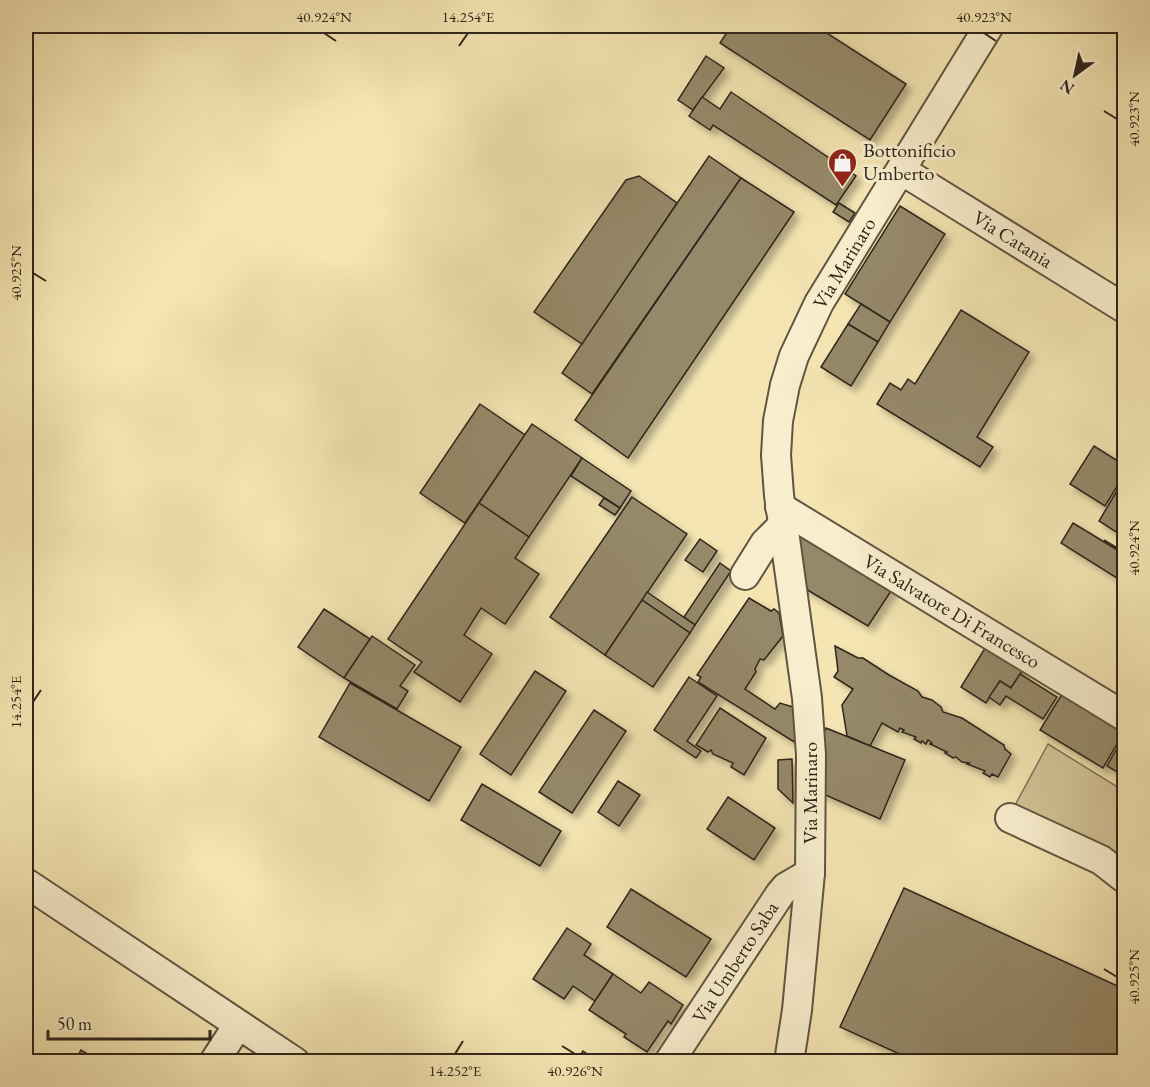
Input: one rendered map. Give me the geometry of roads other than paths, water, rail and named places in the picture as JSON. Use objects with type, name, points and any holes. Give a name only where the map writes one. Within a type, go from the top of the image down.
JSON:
[{"type":"street","name":"Via Marinaro","points":[[789,1062],[797,1010],[810,873],[810,736],[782,516],[776,455],[778,421],[785,385],[794,356],[819,303],[989,26]]},
{"type":"street","name":"Via Catania","points":[[901,170],[1125,308]]},
{"type":"street","points":[[745,575],[782,516]]},
{"type":"street","name":"Via Salvatore Di Francesco","points":[[782,516],[1125,716]]},
{"type":"street","points":[[1010,818],[1101,860],[1125,878]]},
{"type":"street","name":"Via Umberto Saba","points":[[669,1062],[780,894],[786,887],[810,873]]},
{"type":"street","points":[[26,883],[295,1062]]},
{"type":"street","points":[[214,1062],[238,1024]]},
{"type":"place","name":"Bottonificio Umberto","points":[[842,188]]}]
